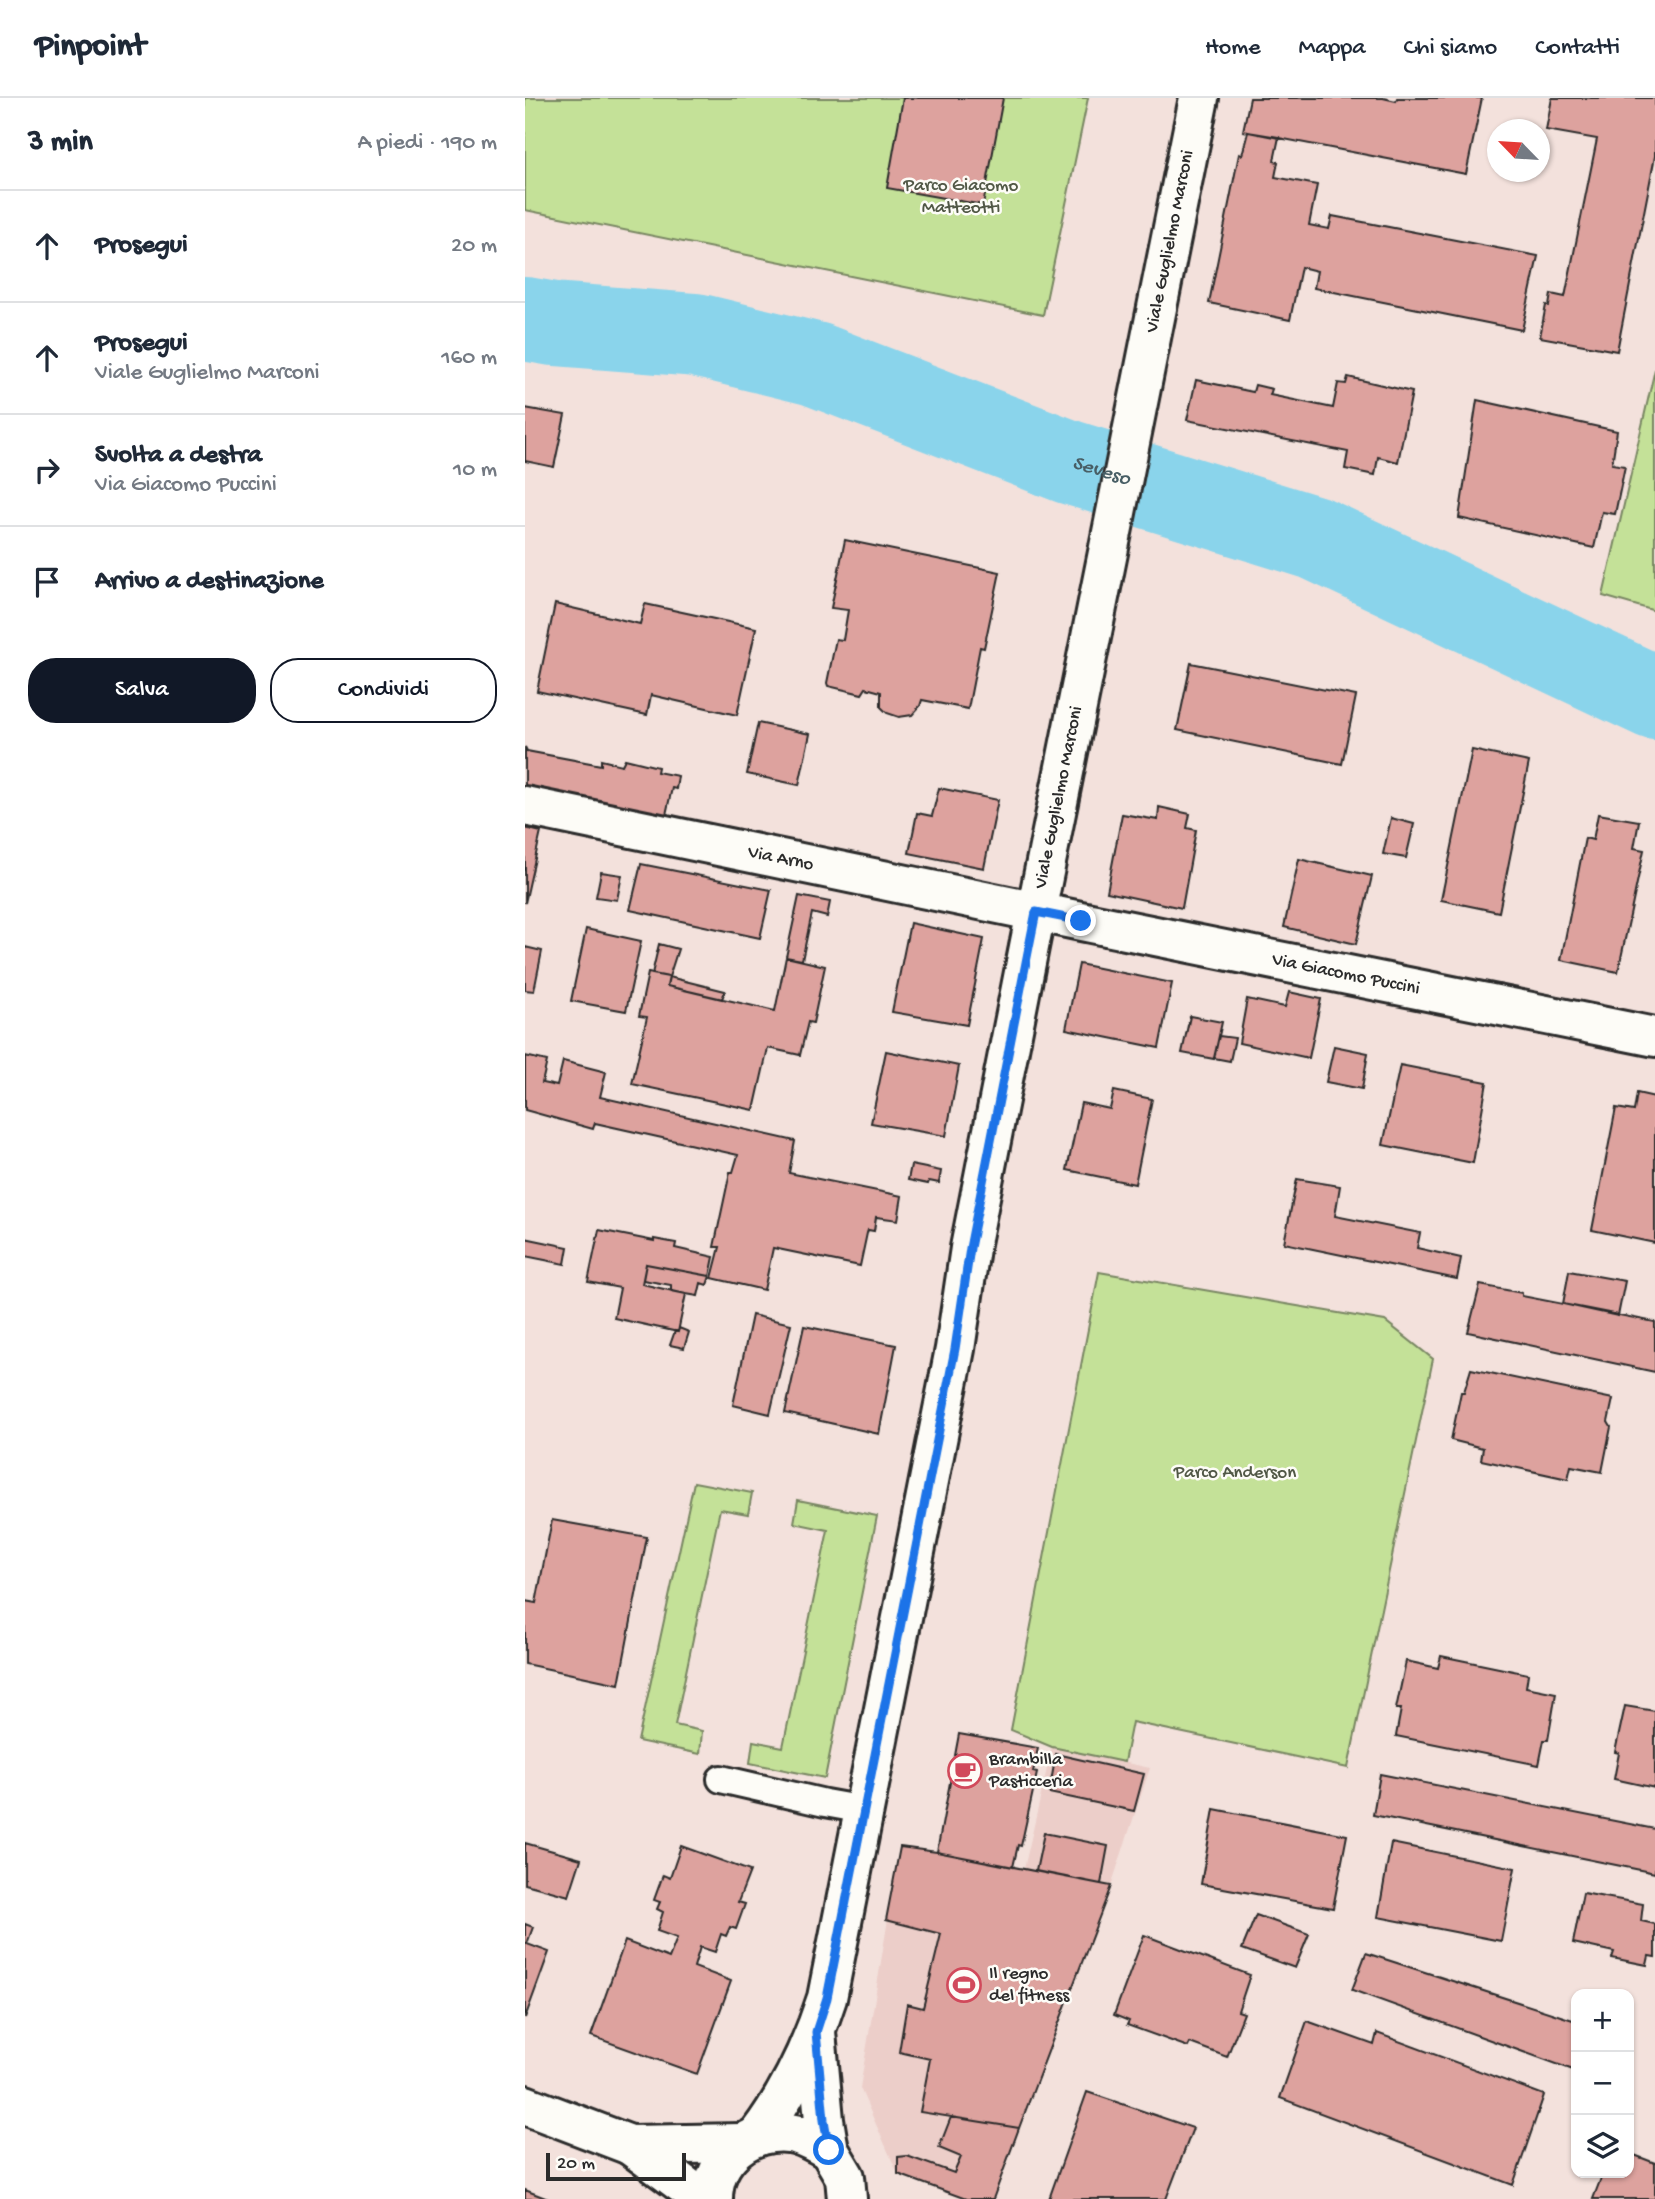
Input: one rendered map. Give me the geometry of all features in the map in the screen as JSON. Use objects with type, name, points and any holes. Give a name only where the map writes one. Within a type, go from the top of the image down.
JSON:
[{"type":"street","name":"Viale Guglielmo Marconi","points":[[713,2199],[718,2171],[732,2152],[750,2139],[780,2106],[816,2032],[827,1998],[955,1349],[970,1248],[1199,98]]},
{"type":"street","name":"Via Arno","points":[[525,806],[1036,912]]},
{"type":"street","name":"Via Giacomo Puccini","points":[[1036,912],[1655,1037]]},
{"type":"street","points":[[816,2032],[824,2120],[848,2181]]},
{"type":"street","points":[[525,2105],[630,2145],[700,2199]]},
{"type":"street","points":[[630,2145],[750,2139],[792,2133],[848,2181]]},
{"type":"lane","points":[[721,1779],[864,1810]]},
{"type":"shaded area","points":[[1052,1747],[1150,1768],[1111,1886],[993,2199],[966,2199],[898,2174],[860,2088],[900,1847],[1024,1869]]},
{"type":"green space","name":"Parco Giacomo Matteotti","points":[[525,98],[1088,98],[1043,315],[525,210]]},
{"type":"green space","points":[[1655,369],[1655,611],[1603,596]]},
{"type":"green space","name":"Parco Anderson","points":[[1099,1272],[1385,1321],[1433,1359],[1348,1768],[1132,1722],[1124,1762],[1052,1747],[1011,1730]]},
{"type":"green space","points":[[694,1482],[752,1493],[748,1514],[720,1509],[675,1725],[702,1731],[700,1754],[638,1741]]},
{"type":"green space","points":[[798,1500],[877,1516],[825,1778],[750,1763],[753,1741],[783,1747],[828,1530],[794,1523]]},
{"type":"building","points":[[903,98],[1003,98],[983,205],[887,188]]},
{"type":"building","points":[[1250,98],[1383,98],[1396,101],[1397,98],[1482,98],[1466,174],[1243,131]]},
{"type":"building","points":[[1552,98],[1655,98],[1655,156],[1617,351],[1540,337],[1546,305],[1549,306],[1551,294],[1565,297],[1597,139],[1550,131],[1548,119]]},
{"type":"building","points":[[1248,132],[1279,137],[1274,161],[1278,162],[1275,177],[1317,185],[1309,225],[1329,229],[1332,216],[1538,256],[1522,330],[1314,288],[1317,271],[1301,267],[1290,320],[1209,303],[1239,154],[1242,155]]},
{"type":"building","points":[[1348,377],[1412,392],[1398,462],[1378,457],[1375,475],[1345,469],[1348,452],[1187,420],[1196,380],[1253,392],[1255,385],[1272,389],[1270,395],[1333,408],[1338,383],[1346,384]]},
{"type":"building","points":[[1477,400],[1617,431],[1612,464],[1625,466],[1615,514],[1602,512],[1594,548],[1459,518]]},
{"type":"building","points":[[525,408],[565,415],[554,467],[525,461]]},
{"type":"building","points":[[845,540],[1000,572],[984,648],[980,647],[968,709],[922,700],[912,715],[899,717],[887,713],[881,707],[881,692],[866,688],[862,694],[828,686],[836,639],[843,640],[848,610],[831,608]]},
{"type":"building","points":[[555,604],[640,624],[645,604],[756,628],[737,715],[651,695],[647,715],[537,691]]},
{"type":"building","points":[[1191,663],[1356,696],[1342,764],[1177,730]]},
{"type":"building","points":[[758,723],[810,734],[799,785],[747,774]]},
{"type":"building","points":[[525,747],[527,751],[601,765],[601,760],[622,765],[625,759],[658,767],[657,772],[678,776],[676,789],[672,788],[665,819],[525,791]]},
{"type":"building","points":[[1472,750],[1529,762],[1499,912],[1441,900]]},
{"type":"building","points":[[939,788],[998,800],[984,868],[909,853],[917,813],[932,816]]},
{"type":"building","points":[[1159,807],[1190,814],[1187,828],[1196,830],[1182,908],[1107,892],[1122,814],[1158,820]]},
{"type":"building","points":[[1598,814],[1639,821],[1634,848],[1644,850],[1618,972],[1561,960],[1585,838],[1593,840]]},
{"type":"building","points":[[1391,818],[1414,824],[1406,858],[1383,854]]},
{"type":"building","points":[[525,828],[541,832],[525,903]]},
{"type":"building","points":[[1299,859],[1372,876],[1356,944],[1284,927]]},
{"type":"building","points":[[641,864],[771,890],[760,938],[630,910]]},
{"type":"building","points":[[601,872],[622,875],[617,900],[596,897]]},
{"type":"building","points":[[799,896],[830,902],[827,917],[812,913],[802,960],[786,957]]},
{"type":"building","points":[[910,923],[984,939],[967,1025],[892,1012]]},
{"type":"building","points":[[586,929],[641,941],[626,1011],[571,1001]]},
{"type":"building","points":[[659,944],[678,949],[669,977],[652,974]]},
{"type":"building","points":[[525,947],[542,951],[534,991],[525,990]]},
{"type":"building","points":[[786,957],[825,966],[813,1023],[808,1022],[800,1055],[768,1048],[754,1110],[632,1084],[647,1017],[639,1016],[648,973],[669,977],[667,986],[775,1011]]},
{"type":"building","points":[[1079,964],[1172,983],[1159,1048],[1066,1029]]},
{"type":"building","points":[[669,977],[725,991],[722,999],[667,986]]},
{"type":"building","points":[[1289,992],[1321,999],[1309,1058],[1239,1043],[1247,999],[1285,1007]]},
{"type":"building","points":[[1190,1016],[1222,1022],[1214,1059],[1182,1053]]},
{"type":"building","points":[[1219,1036],[1235,1038],[1230,1061],[1214,1058]]},
{"type":"building","points":[[1334,1046],[1368,1053],[1362,1089],[1326,1082]]},
{"type":"building","points":[[886,1051],[959,1066],[946,1136],[871,1123]]},
{"type":"building","points":[[525,1056],[547,1061],[542,1083],[557,1086],[563,1061],[606,1072],[600,1097],[795,1141],[789,1173],[902,1196],[898,1220],[876,1217],[874,1231],[868,1230],[867,1233],[860,1266],[773,1248],[764,1290],[712,1278],[720,1247],[714,1247],[730,1172],[733,1172],[738,1155],[595,1123],[593,1129],[525,1110]]},
{"type":"building","points":[[1400,1065],[1487,1082],[1473,1163],[1383,1145]]},
{"type":"building","points":[[1114,1091],[1152,1099],[1135,1184],[1067,1170],[1081,1103],[1110,1109]]},
{"type":"building","points":[[1637,1093],[1655,1097],[1655,1243],[1592,1230],[1616,1108],[1634,1111]]},
{"type":"building","points":[[911,1165],[941,1171],[939,1183],[908,1180]]},
{"type":"building","points":[[1297,1179],[1340,1186],[1335,1216],[1420,1233],[1417,1248],[1461,1258],[1457,1279],[1284,1243]]},
{"type":"building","points":[[599,1230],[676,1243],[675,1248],[714,1257],[710,1276],[646,1264],[642,1284],[686,1294],[678,1332],[614,1318],[620,1288],[588,1282]]},
{"type":"building","points":[[525,1238],[568,1247],[565,1264],[525,1256]]},
{"type":"building","points":[[646,1264],[710,1276],[707,1285],[701,1283],[698,1296],[686,1294],[671,1291],[671,1285],[643,1280]]},
{"type":"building","points":[[1569,1271],[1625,1281],[1618,1316],[1563,1304]]},
{"type":"building","points":[[1480,1285],[1655,1322],[1655,1372],[1468,1332]]},
{"type":"building","points":[[752,1315],[791,1324],[770,1414],[733,1405]]},
{"type":"building","points":[[804,1326],[896,1345],[879,1434],[785,1413]]},
{"type":"building","points":[[679,1328],[689,1332],[684,1348],[670,1345],[675,1331],[678,1332]]},
{"type":"building","points":[[1471,1369],[1613,1399],[1608,1422],[1611,1427],[1602,1472],[1571,1466],[1568,1479],[1481,1460],[1483,1448],[1451,1440],[1461,1392],[1464,1392]]},
{"type":"building","points":[[552,1520],[647,1537],[619,1684],[525,1664],[525,1601],[536,1603]]},
{"type":"building","points":[[1441,1656],[1528,1674],[1526,1687],[1556,1693],[1548,1740],[1544,1740],[1539,1765],[1396,1736],[1401,1709],[1396,1709],[1406,1661],[1438,1668]]},
{"type":"building","points":[[1625,1706],[1655,1711],[1655,1788],[1614,1779],[1619,1753],[1615,1752]]},
{"type":"building","points":[[959,1734],[1038,1748],[1033,1772],[1037,1773],[1021,1846],[1018,1845],[1013,1867],[937,1852]]},
{"type":"building","points":[[1056,1754],[1144,1774],[1134,1811],[1049,1793]]},
{"type":"building","points":[[1380,1774],[1655,1829],[1655,1873],[1373,1815]]},
{"type":"building","points":[[1214,1809],[1347,1835],[1333,1908],[1201,1884]]},
{"type":"building","points":[[1044,1833],[1108,1846],[1101,1884],[1036,1871]]},
{"type":"building","points":[[525,1843],[581,1859],[569,1896],[525,1884]]},
{"type":"building","points":[[1391,1843],[1515,1868],[1501,1941],[1378,1917]]},
{"type":"building","points":[[681,1846],[750,1871],[738,1902],[745,1904],[736,1929],[730,1927],[726,1936],[721,1934],[715,1952],[700,1947],[694,1967],[731,1981],[697,2074],[591,2036],[625,1941],[669,1958],[677,1938],[657,1931],[663,1912],[657,1909],[660,1902],[654,1900],[663,1875],[670,1878]]},
{"type":"building","points":[[900,1847],[1111,1886],[1019,2128],[920,2112],[930,2059],[899,2052],[907,2004],[923,2008],[941,1934],[886,1920]]},
{"type":"building","points":[[1583,1893],[1643,1904],[1641,1921],[1655,1924],[1655,1957],[1649,1956],[1647,1965],[1612,1958],[1614,1952],[1573,1943]]},
{"type":"building","points":[[1256,1915],[1309,1934],[1295,1968],[1242,1949]]},
{"type":"building","points":[[525,1924],[533,1927],[527,1944],[549,1952],[525,2018]]},
{"type":"building","points":[[1144,1935],[1250,1975],[1238,2011],[1244,2013],[1227,2057],[1190,2043],[1188,2047],[1127,2025],[1129,2021],[1114,2015]]},
{"type":"building","points":[[1366,1953],[1571,2019],[1571,2069],[1352,1990]]},
{"type":"building","points":[[1307,2021],[1374,2045],[1377,2033],[1544,2095],[1513,2185],[1280,2098]]},
{"type":"building","points":[[1087,2092],[1193,2128],[1166,2199],[1049,2199]]},
{"type":"building","points":[[951,2117],[1019,2128],[993,2199],[966,2199],[898,2174],[898,2157],[907,2156],[954,2173],[961,2157],[939,2148]]},
{"type":"building","points":[[1634,2155],[1655,2163],[1655,2199],[1593,2199],[1601,2178],[1634,2178]]},
{"type":"building","points":[[525,2190],[548,2199],[525,2199]]},
{"type":"waterway","name":"Seveso","points":[[525,319],[554,324],[696,335],[815,364],[1069,462],[1315,538],[1655,698]]},
{"type":"place","name":"Brambilla Pasticceria","points":[[965,1771]]},
{"type":"place","name":"Il regno del fitness","points":[[964,1985]]},
{"type":"route","points":[[829,2150],[816,2032],[827,1998],[955,1349],[970,1248],[1036,912],[1081,921]]}]
